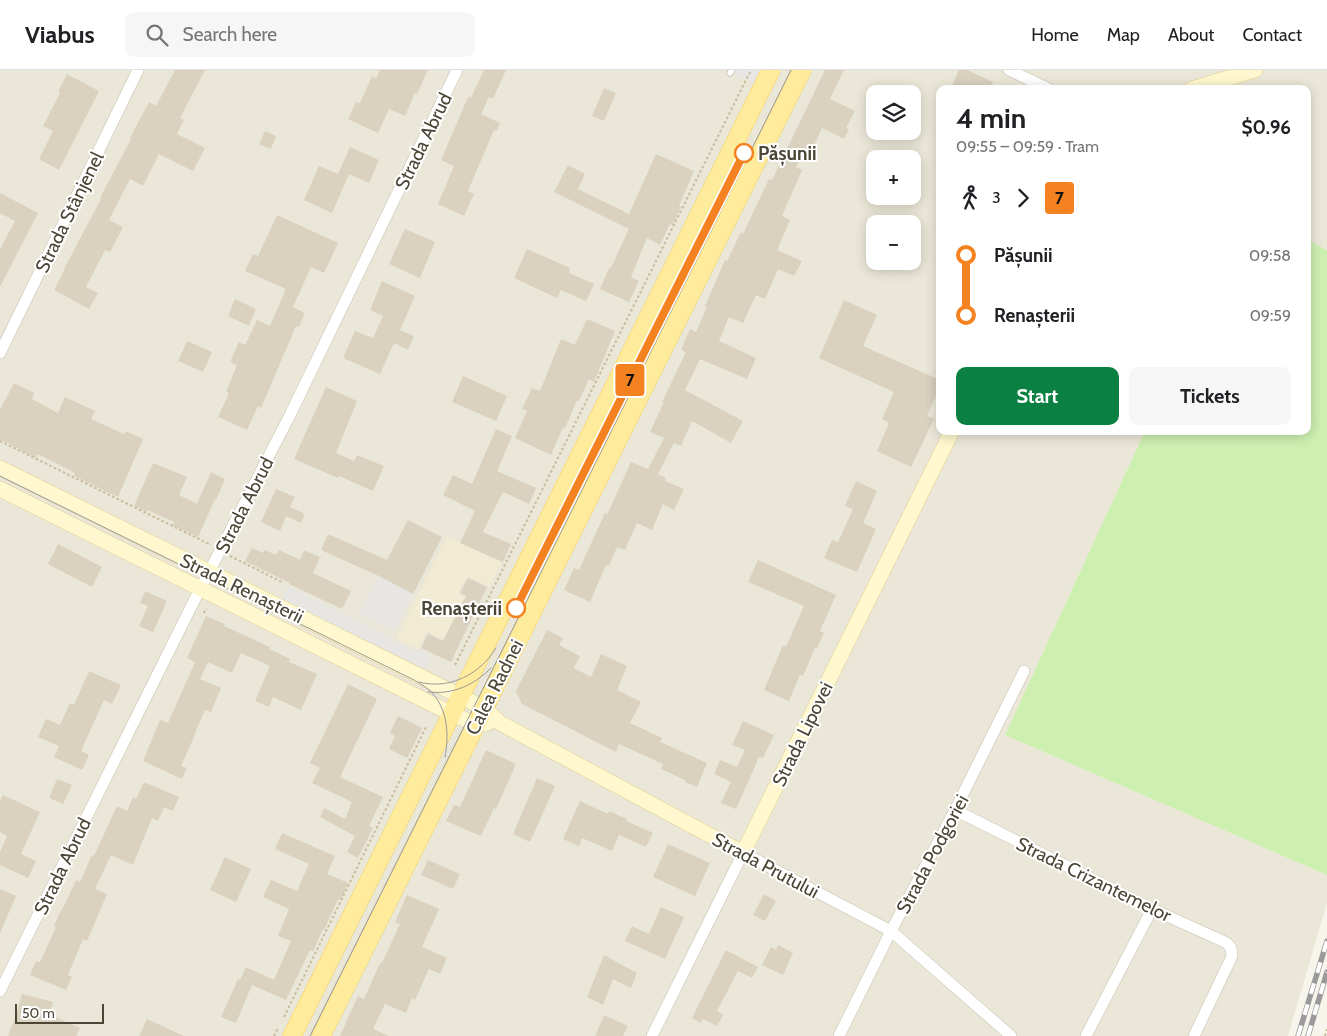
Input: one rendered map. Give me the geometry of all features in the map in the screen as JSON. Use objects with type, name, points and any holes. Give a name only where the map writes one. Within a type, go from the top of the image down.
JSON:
[{"type":"main road","name":"Calea Radnei","points":[[285,1032],[461,697],[771,70]]},
{"type":"main road","name":"Calea Radnei","points":[[321,1036],[802,70]]},
{"type":"street","name":"Strada Stânjenel","points":[[0,353],[138,70]]},
{"type":"street","name":"Strada Abrud","points":[[0,991],[288,417],[457,70]]},
{"type":"street","points":[[1009,70],[1041,85]]},
{"type":"street","points":[[1205,85],[1255,70]]},
{"type":"street","name":"Strada Lipovei","points":[[652,1036],[950,435]]},
{"type":"street","name":"Strada Renașterii","points":[[0,468],[484,708]]},
{"type":"street","name":"Strada Renașterii","points":[[0,488],[452,714],[476,724]]},
{"type":"street","name":"Strada Podgoriei","points":[[839,1036],[1024,671]]},
{"type":"street","name":"Strada Prutului","points":[[484,708],[500,723],[891,931],[1011,1036]]},
{"type":"street","points":[[476,724],[500,723]]},
{"type":"street","name":"Strada Crizantemelor","points":[[955,810],[1152,909],[1227,942],[1231,948],[1232,956],[1194,1036]]},
{"type":"street","points":[[1086,1036],[1152,909]]},
{"type":"path","points":[[455,665],[751,70]]},
{"type":"path","points":[[0,441],[282,582]]},
{"type":"path","points":[[283,1018],[427,725]]},
{"type":"path","points":[[1325,1036],[1327,1029]]},
{"type":"path","points":[[274,1036],[285,1032]]},
{"type":"shaded area","points":[[0,70],[1327,70],[1327,250],[1311,242],[1311,85],[936,85],[936,435],[1143,435],[1005,735],[1327,875],[1327,903],[1288,1036],[0,1036]]},
{"type":"shaded area","points":[[727,70],[764,70],[757,85]]},
{"type":"shaded area","points":[[447,536],[501,563],[489,586],[467,576],[458,593],[464,597],[443,639],[427,631],[417,649],[396,639]]},
{"type":"shaded area","points":[[379,576],[413,594],[395,631],[359,614]]},
{"type":"shaded area","points":[[288,586],[416,651],[422,651],[431,656],[422,674],[280,603]]},
{"type":"green space","points":[[1311,242],[1327,250],[1327,875],[1005,735],[1143,435],[1311,435]]},
{"type":"building","points":[[175,70],[205,70],[180,118],[184,120],[177,134],[205,148],[193,171],[159,154],[143,186],[130,179],[109,220],[123,227],[110,252],[105,250],[86,287],[98,293],[89,309],[54,290],[149,102],[156,106]]},
{"type":"building","points":[[380,70],[428,70],[405,116],[389,109],[378,133],[348,119],[356,102],[360,103],[372,76],[376,79]]},
{"type":"building","points":[[484,70],[506,70],[493,99],[489,97],[481,114],[500,123],[497,131],[494,130],[468,191],[474,194],[464,216],[438,204],[454,166],[441,160],[468,97],[471,98]]},
{"type":"building","points":[[825,70],[844,70],[830,99],[855,111],[846,128],[849,129],[844,139],[822,128],[810,154],[803,150],[796,167],[802,170],[782,216],[790,220],[777,250],[802,261],[794,276],[778,269],[765,299],[756,295],[743,323],[729,317],[719,341],[756,358],[747,379],[700,359],[685,390],[743,421],[731,443],[692,421],[681,446],[674,443],[658,474],[666,478],[665,481],[684,489],[674,510],[663,504],[652,530],[637,523],[625,550],[617,547],[609,566],[606,565],[590,602],[564,590],[574,568],[579,570],[631,462],[648,469],[664,438],[650,432],[686,352],[681,350],[690,329],[696,332],[725,260],[727,261],[741,232],[743,234],[769,179],[772,180]]},
{"type":"building","points":[[959,70],[967,70],[993,82],[992,85],[952,85]]},
{"type":"building","points":[[67,74],[99,91],[59,170],[39,159],[53,131],[43,126],[60,93],[58,92]]},
{"type":"building","points":[[604,88],[616,93],[604,121],[592,116]]},
{"type":"building","points":[[265,131],[276,136],[271,149],[259,144]]},
{"type":"building","points":[[350,147],[379,160],[369,183],[349,174],[332,213],[304,200],[319,166],[338,174]]},
{"type":"building","points":[[656,154],[694,171],[673,225],[670,224],[660,245],[647,238],[631,277],[639,281],[629,302],[600,289],[629,229],[554,192],[568,165],[585,174],[578,189],[629,214]]},
{"type":"building","points":[[0,193],[38,213],[0,287],[0,249],[15,221],[0,213]]},
{"type":"building","points":[[277,215],[338,243],[324,273],[311,267],[293,307],[305,313],[299,327],[296,326],[261,408],[258,406],[247,430],[218,417],[229,393],[226,392],[237,365],[230,362],[239,342],[245,345],[257,320],[270,326],[286,289],[245,271],[253,254],[258,256]]},
{"type":"building","points":[[405,229],[435,242],[420,278],[389,264]]},
{"type":"building","points":[[527,249],[570,268],[569,273],[594,284],[586,301],[561,290],[557,298],[514,278]]},
{"type":"building","points":[[382,281],[415,296],[400,330],[414,336],[408,350],[394,343],[380,374],[343,358],[355,331],[373,338],[383,316],[370,310]]},
{"type":"building","points":[[235,299],[256,309],[249,326],[228,316]]},
{"type":"building","points":[[844,300],[877,315],[863,346],[936,378],[936,395],[927,416],[934,419],[911,467],[877,451],[889,423],[882,419],[894,392],[819,358]]},
{"type":"building","points":[[587,319],[615,331],[594,382],[589,379],[579,401],[577,400],[565,428],[563,427],[551,455],[515,438],[527,411],[522,409],[532,388],[540,391],[561,339],[575,345]]},
{"type":"building","points":[[187,341],[212,352],[203,372],[178,361]]},
{"type":"building","points":[[463,376],[507,396],[496,421],[452,402]]},
{"type":"building","points":[[14,383],[34,393],[32,399],[58,413],[65,397],[95,411],[91,419],[124,434],[126,431],[143,439],[118,497],[74,476],[75,473],[38,454],[36,458],[0,439],[0,410]]},
{"type":"building","points":[[326,387],[357,401],[336,453],[354,461],[357,455],[384,466],[373,491],[294,459]]},
{"type":"building","points":[[496,429],[512,436],[497,471],[536,488],[529,504],[503,492],[483,532],[511,544],[503,562],[460,543],[475,511],[443,495],[453,475],[472,484]]},
{"type":"building","points":[[153,463],[187,477],[179,495],[197,504],[211,472],[225,479],[198,537],[172,525],[174,522],[134,506]]},
{"type":"building","points":[[856,481],[877,491],[863,523],[876,529],[857,572],[824,558],[832,540],[838,542],[853,509],[845,506]]},
{"type":"building","points":[[276,489],[295,497],[290,507],[305,514],[301,523],[286,516],[280,531],[261,522]]},
{"type":"building","points":[[408,520],[442,537],[413,594],[379,576],[321,550],[328,534],[387,560]]},
{"type":"building","points":[[58,544],[102,567],[92,587],[48,564]]},
{"type":"building","points":[[252,548],[263,553],[265,550],[276,555],[279,550],[300,560],[304,550],[320,557],[313,573],[351,591],[342,609],[245,561]]},
{"type":"building","points":[[758,560],[836,595],[820,631],[824,633],[817,648],[815,648],[803,676],[800,675],[789,701],[764,690],[783,645],[786,647],[804,606],[748,582]]},
{"type":"building","points":[[468,578],[487,587],[451,662],[421,648],[428,634],[443,641],[466,596],[460,593]]},
{"type":"building","points":[[145,591],[167,601],[153,632],[139,626],[148,606],[140,603]]},
{"type":"building","points":[[206,616],[270,647],[269,649],[290,659],[289,662],[317,674],[301,710],[273,697],[269,707],[255,701],[270,666],[241,653],[232,673],[208,662],[200,679],[221,688],[211,712],[205,710],[194,735],[181,766],[187,768],[182,779],[143,761],[160,720],[168,723],[195,662],[187,658]]},
{"type":"building","points":[[547,630],[563,638],[559,645],[580,656],[574,668],[591,677],[601,654],[627,666],[617,690],[641,702],[630,723],[662,738],[660,742],[707,763],[697,787],[661,769],[663,764],[619,744],[616,752],[522,704],[516,691]]},
{"type":"building","points":[[89,671],[121,685],[112,704],[104,700],[81,751],[89,755],[82,770],[54,757],[59,746],[38,737],[46,719],[60,725],[70,703],[74,705]]},
{"type":"building","points":[[348,684],[377,699],[340,777],[383,797],[369,826],[373,828],[358,858],[347,852],[355,836],[320,817],[324,808],[345,819],[352,802],[312,783],[320,768],[310,763]]},
{"type":"building","points":[[398,716],[422,728],[407,758],[389,749],[395,736],[390,733]]},
{"type":"building","points":[[743,721],[774,735],[763,758],[759,757],[736,809],[721,803],[731,782],[714,774],[720,760],[737,767],[745,750],[732,745]]},
{"type":"building","points":[[486,750],[516,764],[496,809],[494,808],[481,836],[446,821],[454,805],[460,807]]},
{"type":"building","points":[[537,778],[555,786],[530,842],[513,834]]},
{"type":"building","points":[[57,779],[72,785],[63,804],[49,798]]},
{"type":"building","points":[[144,782],[179,797],[173,811],[164,807],[158,821],[152,818],[133,865],[111,855],[95,889],[107,894],[87,941],[83,939],[68,975],[72,977],[66,990],[30,975],[36,961],[40,962],[56,927],[54,926],[61,910],[76,880],[80,882],[92,855],[94,856],[117,806],[127,811],[133,797],[136,799]]},
{"type":"building","points":[[3,795],[40,812],[21,854],[36,861],[28,878],[0,865],[0,852],[7,836],[0,832],[0,801]]},
{"type":"building","points":[[580,801],[608,814],[609,811],[653,833],[646,847],[619,835],[612,851],[582,838],[579,846],[563,839]]},
{"type":"building","points":[[282,833],[335,856],[327,874],[348,883],[341,900],[338,899],[313,951],[310,950],[286,1000],[252,985],[236,1023],[221,1017],[238,979],[240,980],[246,967],[274,980],[291,941],[278,936],[289,909],[263,897],[271,880],[297,891],[309,864],[275,849]]},
{"type":"building","points":[[668,844],[710,863],[695,896],[653,877]]},
{"type":"building","points":[[225,857],[251,869],[236,902],[210,890]]},
{"type":"building","points":[[428,860],[460,874],[453,889],[421,875]]},
{"type":"building","points":[[0,889],[16,896],[0,933]]},
{"type":"building","points":[[764,894],[776,901],[765,921],[753,915]]},
{"type":"building","points":[[407,895],[439,909],[422,947],[447,958],[440,974],[429,969],[415,1000],[412,998],[406,1013],[385,1004],[373,1029],[389,1036],[340,1036],[358,996],[364,999],[380,963],[382,963],[400,924],[395,922]]},
{"type":"building","points":[[661,907],[684,917],[665,959],[625,941],[632,926],[649,934]]},
{"type":"building","points":[[778,945],[793,953],[783,975],[762,965],[771,947],[776,950]]},
{"type":"building","points":[[726,950],[758,967],[752,978],[738,971],[717,1011],[723,1015],[717,1026],[703,1019],[701,1023],[692,1018]]},
{"type":"building","points":[[604,955],[637,973],[631,988],[613,979],[603,1005],[587,997]]},
{"type":"building","points":[[22,994],[53,1002],[49,1014],[80,1028],[76,1036],[8,1036]]},
{"type":"building","points":[[604,1015],[628,1026],[623,1036],[595,1036]]},
{"type":"building","points":[[147,1019],[184,1036],[139,1036]]},
{"type":"tram line","points":[[310,1036],[791,70]]},
{"type":"tram line","name":"7","points":[[516,608],[744,153]]},
{"type":"tram line","points":[[0,476],[422,685],[431,692],[442,708],[447,732],[445,757]]},
{"type":"tram line","points":[[419,682],[444,684],[467,676],[481,666],[496,648]]},
{"type":"tram line","points":[[428,692],[446,692],[462,688],[478,679],[491,668]]},
{"type":"railway","points":[[1298,1036],[1327,941]]},
{"type":"railway","points":[[1308,1036],[1327,972]]},
{"type":"place","name":"Pășunii","points":[[744,153]]},
{"type":"place","name":"Renașterii","points":[[516,608]]}]
